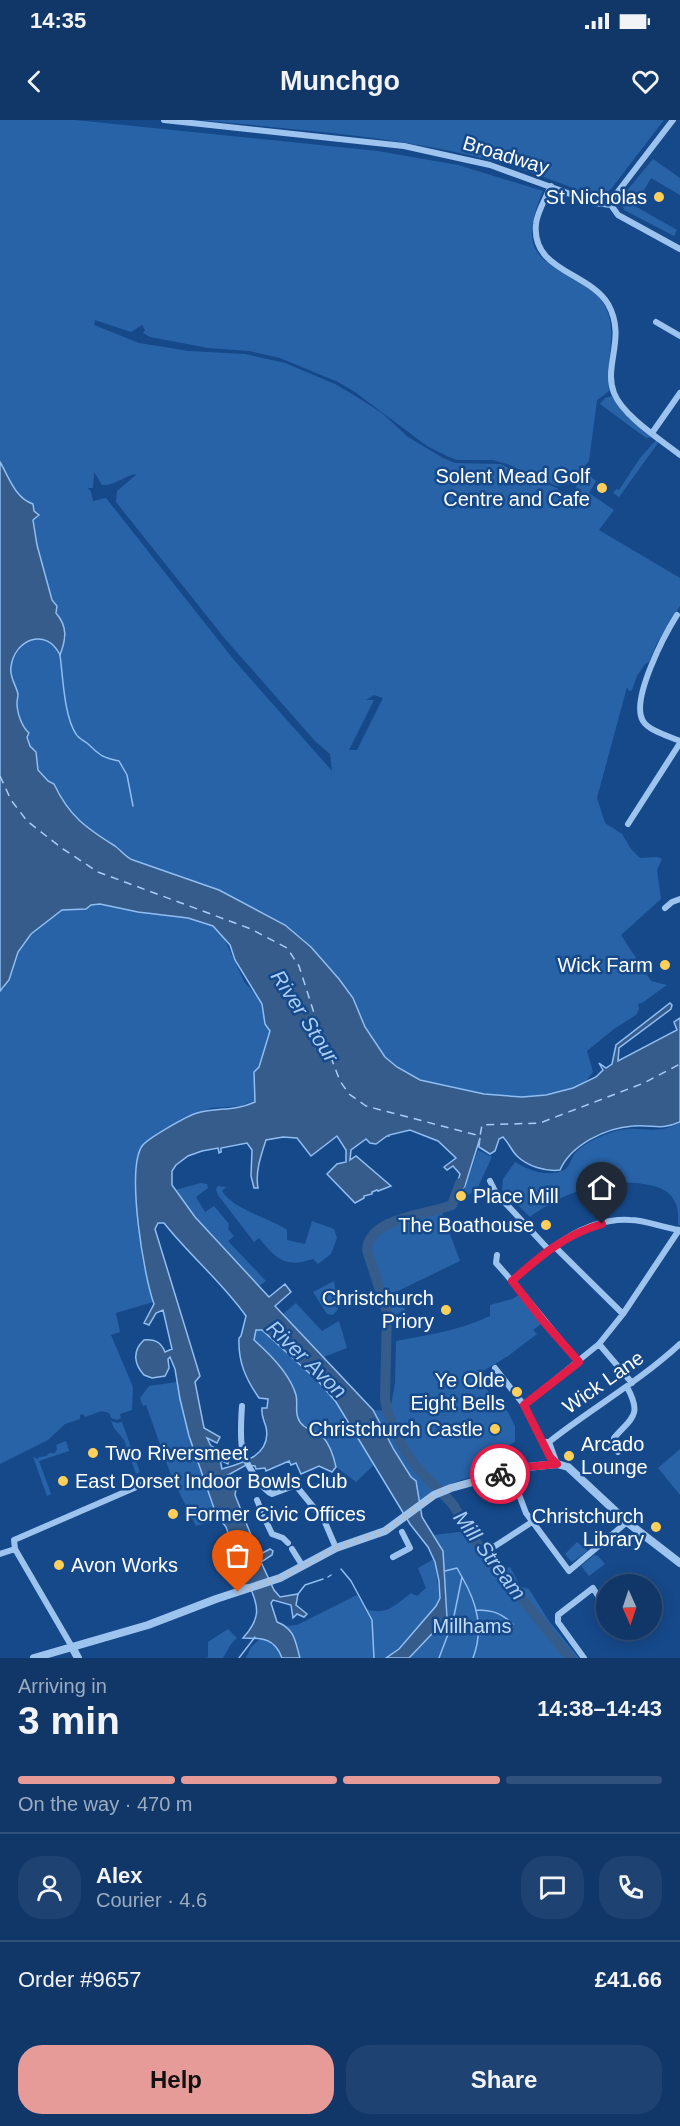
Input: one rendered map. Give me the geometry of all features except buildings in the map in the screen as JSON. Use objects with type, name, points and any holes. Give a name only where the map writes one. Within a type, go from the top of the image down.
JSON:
[{"type":"street","name":"Broadway","points":[[164,120],[404,146],[490,165],[595,203],[610,205],[618,215],[680,249]]},
{"type":"street","points":[[610,205],[673,120]]},
{"type":"street","points":[[550,186],[536,222],[537,243],[552,263],[597,290],[608,304],[616,333],[612,374],[614,392],[625,410],[680,455]]},
{"type":"street","points":[[656,322],[680,336]]},
{"type":"street","points":[[652,433],[680,393]]},
{"type":"street","points":[[628,825],[680,742],[645,724],[640,711],[644,681],[677,615]]},
{"type":"street","points":[[665,908],[680,899]]},
{"type":"street","points":[[490,1181],[496,1193],[551,1248],[623,1314]]},
{"type":"street","points":[[512,1281],[551,1248],[584,1229],[630,1220],[679,1230],[623,1314],[599,1344],[524,1405]]},
{"type":"street","points":[[497,1255],[496,1263],[579,1362]]},
{"type":"street","points":[[599,1344],[629,1385],[633,1402],[633,1419],[614,1438],[614,1445],[618,1452]]},
{"type":"street","name":"Wick Lane","points":[[546,1442],[579,1417],[629,1385],[680,1344]]},
{"type":"street","points":[[495,1368],[524,1405],[556,1456],[557,1464]]},
{"type":"street","points":[[242,1406],[240,1429],[242,1449],[267,1493],[278,1493],[291,1487],[297,1487],[324,1520],[336,1548]]},
{"type":"street","points":[[34,1658],[148,1625],[271,1581],[336,1548],[400,1525],[434,1495],[451,1488],[510,1471],[557,1464],[568,1467],[627,1522],[680,1563]]},
{"type":"street","points":[[510,1471],[526,1513],[534,1520],[569,1571],[627,1522]]},
{"type":"street","points":[[78,1658],[15,1549],[14,1540],[148,1482]]},
{"type":"street","points":[[257,1500],[261,1509]]},
{"type":"street","points":[[264,1516],[272,1534],[283,1538],[302,1565]]},
{"type":"street","points":[[492,1548],[534,1520]]},
{"type":"street","points":[[393,1557],[410,1548],[400,1525]]},
{"type":"street","points":[[0,1554],[15,1549]]},
{"type":"street","points":[[584,1658],[558,1623],[558,1615],[593,1588],[596,1593]]},
{"type":"green space","points":[[0,120],[75,120],[378,151],[458,165],[543,191],[533,220],[533,241],[539,254],[550,264],[580,280],[594,292],[606,308],[611,328],[609,391],[597,400],[589,461],[569,484],[557,486],[493,460],[457,460],[449,457],[427,446],[355,392],[338,382],[280,358],[249,351],[208,348],[150,337],[143,333],[145,330],[142,325],[131,332],[95,320],[94,325],[139,343],[189,351],[245,354],[285,363],[335,384],[352,394],[382,413],[408,437],[443,458],[455,463],[500,464],[557,488],[571,502],[574,500],[577,484],[584,471],[596,481],[589,493],[614,510],[599,530],[680,578],[680,606],[656,645],[649,662],[637,676],[632,690],[629,691],[627,687],[597,798],[605,823],[622,834],[640,858],[662,859],[657,870],[661,899],[621,935],[651,981],[667,985],[638,1004],[639,1009],[636,1015],[587,1051],[593,1072],[586,1081],[573,1088],[546,1095],[522,1097],[484,1094],[427,1082],[410,1076],[391,1063],[381,1051],[365,1027],[353,998],[303,939],[279,921],[218,890],[124,856],[119,848],[78,821],[64,803],[54,784],[38,770],[36,752],[30,746],[17,705],[18,695],[10,670],[11,662],[19,650],[29,639],[36,638],[50,642],[56,648],[66,638],[45,578],[37,545],[33,520],[39,516],[16,491],[0,462]],"holes":[[[94,472],[102,485],[112,484],[137,474],[117,491],[116,502],[226,640],[315,741],[330,754],[332,771],[234,660],[106,498],[93,501],[88,488],[93,488]],[[374,695],[383,698],[357,750],[349,750],[374,700],[366,700]]]},
{"type":"green space","points":[[201,120],[664,120],[611,189],[604,194],[593,196],[519,168],[422,145]]},
{"type":"green space","points":[[653,159],[680,178],[680,195],[651,178],[635,206],[677,230],[674,236],[624,210],[620,199]]},
{"type":"green space","points":[[612,396],[623,412],[654,437],[646,438],[600,404],[605,398]]},
{"type":"green space","points":[[657,439],[658,443],[619,497],[613,493],[616,489],[619,490],[640,458]]},
{"type":"green space","points":[[93,902],[167,913],[205,922],[221,932],[245,983],[260,999],[270,1032],[258,1067],[261,1098],[241,1106],[212,1108],[195,1113],[157,1133],[136,1167],[142,1258],[153,1302],[116,1313],[120,1332],[111,1335],[133,1387],[132,1410],[120,1414],[121,1418],[117,1420],[111,1418],[109,1413],[102,1411],[85,1417],[83,1414],[80,1415],[80,1419],[65,1424],[48,1440],[0,1464],[0,989],[4,989],[16,952],[31,931],[55,910]]},
{"type":"green space","points":[[680,1123],[680,1225],[678,1225],[678,1213],[673,1198],[664,1190],[649,1185],[618,1183],[587,1188],[557,1200],[530,1217],[502,1190],[503,1179],[515,1162],[536,1171],[559,1172],[568,1166],[579,1149],[612,1132],[630,1129],[662,1129]]},
{"type":"green space","points":[[478,1150],[492,1157],[478,1187],[469,1195],[464,1190]]},
{"type":"green space","points":[[201,1183],[207,1184],[208,1188],[196,1197],[205,1212],[214,1206],[229,1224],[228,1229],[234,1236],[228,1241],[266,1281],[259,1286],[195,1217],[175,1190]]},
{"type":"green space","points":[[218,1186],[226,1187],[222,1191],[227,1198],[287,1230],[287,1240],[305,1244],[312,1221],[334,1229],[337,1238],[331,1254],[318,1264],[313,1259],[295,1263],[277,1257],[259,1238],[254,1242],[218,1195],[216,1189]]},
{"type":"green space","points":[[439,1205],[460,1261],[398,1291],[405,1310],[392,1317],[372,1253],[373,1237]]},
{"type":"green space","points":[[334,1281],[338,1309],[333,1315],[327,1314],[313,1292]]},
{"type":"green space","points":[[521,1294],[541,1324],[533,1330],[537,1334],[508,1356],[478,1374],[493,1400],[503,1405],[509,1414],[515,1426],[515,1442],[496,1452],[488,1452],[479,1457],[483,1473],[441,1488],[419,1504],[411,1477],[373,1410],[390,1411],[395,1383],[396,1341],[444,1332],[479,1321],[490,1316],[490,1305]]},
{"type":"green space","points":[[296,1303],[322,1331],[339,1321],[347,1348],[324,1357],[283,1314]]},
{"type":"green space","points":[[255,1330],[262,1330],[319,1382],[336,1402],[375,1464],[356,1482],[336,1467],[323,1436],[307,1429],[297,1418],[297,1402],[254,1340]]},
{"type":"green space","points":[[177,1382],[189,1436],[216,1514],[220,1519],[196,1526],[172,1478],[146,1405],[143,1406],[140,1398],[149,1386]]},
{"type":"green space","points":[[111,1421],[122,1422],[140,1472],[136,1474],[124,1440]]},
{"type":"green space","points":[[66,1441],[69,1451],[39,1461],[51,1494],[47,1496],[33,1457],[38,1459],[49,1453],[55,1453],[56,1445]]},
{"type":"green space","points":[[680,1449],[680,1495],[658,1468]]},
{"type":"green space","name":"Millhams","points":[[467,1531],[501,1569],[510,1567],[521,1587],[529,1589],[549,1621],[579,1658],[409,1658],[447,1618],[443,1551],[434,1535]]},
{"type":"green space","points":[[577,1542],[588,1551],[572,1562],[565,1554]]},
{"type":"green space","points":[[594,1555],[605,1564],[589,1576],[581,1566]]},
{"type":"green space","points":[[434,1559],[440,1598],[436,1606],[399,1649],[386,1658],[300,1658],[293,1635],[287,1626],[297,1625],[357,1595],[366,1609],[373,1611],[390,1608],[411,1593],[417,1596],[426,1588],[418,1568]]},
{"type":"green space","points":[[228,1629],[237,1638],[223,1658],[206,1658],[208,1657],[208,1642]]},
{"type":"green space","points":[[261,1638],[279,1649],[282,1658],[246,1658],[251,1647]]},
{"type":"water","points":[[0,462],[17,492],[33,504],[34,511],[39,515],[33,520],[37,545],[52,600],[57,606],[56,613],[63,623],[65,633],[60,655],[54,646],[39,639],[24,644],[13,658],[11,670],[18,694],[18,711],[22,724],[29,733],[27,737],[30,746],[36,752],[38,770],[54,784],[72,813],[87,827],[130,859],[219,890],[285,925],[311,947],[339,979],[353,998],[365,1027],[385,1057],[420,1080],[484,1094],[522,1097],[546,1095],[573,1088],[596,1077],[603,1070],[599,1063],[606,1068],[612,1064],[616,1045],[670,1003],[671,1009],[619,1048],[618,1061],[677,1030],[674,1022],[680,1018],[680,1122],[661,1127],[622,1127],[600,1134],[572,1153],[560,1170],[543,1169],[526,1163],[515,1154],[503,1137],[499,1139],[495,1151],[490,1154],[479,1147],[480,1138],[465,1186],[460,1192],[461,1184],[457,1196],[454,1194],[460,1174],[453,1166],[447,1170],[444,1167],[456,1158],[438,1141],[410,1130],[389,1135],[376,1144],[366,1139],[351,1150],[350,1160],[356,1156],[391,1186],[372,1192],[355,1203],[327,1174],[337,1164],[346,1162],[346,1150],[337,1136],[311,1156],[297,1138],[283,1137],[266,1140],[258,1170],[258,1188],[254,1188],[251,1176],[252,1150],[247,1143],[221,1148],[219,1153],[218,1148],[188,1156],[172,1171],[172,1185],[195,1217],[269,1297],[285,1284],[291,1292],[275,1306],[373,1410],[394,1450],[416,1481],[422,1517],[443,1551],[447,1618],[409,1658],[386,1658],[399,1649],[436,1606],[440,1598],[435,1562],[428,1547],[410,1524],[336,1402],[319,1382],[262,1330],[256,1330],[254,1340],[279,1365],[293,1387],[300,1422],[323,1437],[330,1448],[336,1467],[332,1472],[319,1466],[301,1474],[296,1463],[291,1465],[289,1461],[266,1471],[265,1468],[256,1469],[255,1466],[246,1465],[228,1475],[236,1489],[235,1495],[259,1555],[270,1549],[273,1551],[272,1555],[261,1562],[274,1590],[280,1597],[298,1594],[296,1605],[307,1614],[304,1617],[297,1614],[293,1618],[291,1605],[273,1600],[271,1603],[277,1622],[291,1632],[300,1658],[282,1658],[276,1646],[267,1640],[243,1638],[255,1619],[255,1600],[249,1585],[234,1585],[233,1582],[244,1576],[226,1527],[216,1514],[189,1436],[175,1369],[170,1357],[168,1359],[169,1368],[165,1376],[152,1378],[144,1375],[136,1362],[136,1353],[144,1340],[157,1342],[165,1352],[172,1349],[163,1310],[156,1313],[149,1325],[144,1323],[154,1304],[142,1249],[136,1200],[138,1159],[142,1146],[168,1128],[197,1113],[240,1107],[255,1102],[254,1072],[259,1067],[270,1031],[265,1024],[262,1004],[235,960],[230,945],[213,926],[188,918],[138,912],[100,904],[91,905],[86,909],[62,910],[31,934],[18,952],[9,980],[0,991]],"holes":[[[158,1223],[164,1223],[246,1316],[239,1338],[241,1362],[259,1398],[268,1399],[267,1408],[262,1408],[267,1437],[265,1445],[247,1460],[222,1469],[220,1460],[228,1464],[229,1460],[225,1457],[226,1454],[211,1446],[207,1438],[217,1443],[220,1437],[204,1428],[195,1382],[200,1376],[155,1229]]]},
{"type":"waterway","points":[[60,655],[66,707],[72,726],[78,737],[98,753],[119,761],[127,775],[133,806]]},
{"type":"waterway","name":"Mill Stream","points":[[460,1183],[452,1205],[388,1224],[370,1239],[367,1250],[387,1312],[385,1400],[387,1410],[395,1431],[411,1459],[451,1502],[467,1531],[570,1658]]},
{"type":"waterway","points":[[439,1658],[453,1621],[462,1577],[457,1568],[445,1571]]},
{"type":"waterway","points":[[341,1569],[351,1581],[372,1620],[374,1658]]},
{"type":"waterway","points":[[462,1577],[472,1597],[477,1616],[478,1637],[473,1658]]},
{"type":"waterway","points":[[298,1594],[305,1585],[323,1579]]},
{"type":"waterway","points":[[476,1610],[496,1613],[513,1624]]},
{"type":"waterway","points":[[239,1658],[255,1637]]},
{"type":"ferry route","points":[[0,776],[11,800],[27,821],[98,872],[251,929],[287,948],[299,966],[340,1081],[349,1094],[366,1106],[480,1136],[482,1125],[540,1123],[644,1083],[680,1064]]},
{"type":"way so far","points":[[238,1592],[280,1578],[336,1548],[385,1531],[434,1495],[500,1474]]},
{"type":"place","name":"St Nicholas","points":[[659,197]]},
{"type":"place","name":"Solent Mead Golf Centre and Cafe","points":[[602,488]]},
{"type":"place","name":"Wick Farm","points":[[665,965]]},
{"type":"place","name":"Place Mill","points":[[461,1196]]},
{"type":"place","name":"The Boathouse","points":[[546,1225]]},
{"type":"place","name":"Christchurch Priory","points":[[446,1310]]},
{"type":"place","name":"Ye Olde Eight Bells","points":[[517,1392]]},
{"type":"place","name":"Christchurch Castle","points":[[495,1429]]},
{"type":"place","name":"Two Riversmeet","points":[[93,1453]]},
{"type":"place","name":"Arcado Lounge","points":[[569,1456]]},
{"type":"place","name":"East Dorset Indoor Bowls Club","points":[[63,1481]]},
{"type":"place","name":"Former Civic Offices","points":[[173,1514]]},
{"type":"place","name":"Christchurch Library","points":[[656,1527]]},
{"type":"place","name":"Avon Works","points":[[59,1565]]},
{"type":"route","points":[[500,1474],[527,1467],[557,1464],[550,1457],[524,1405],[579,1362],[512,1281],[564,1239],[584,1229],[602,1224]]},
{"type":"water label","name":"River Stour","points":[[305,1016]]},
{"type":"water label","name":"River Avon","points":[[307,1359]]}]
